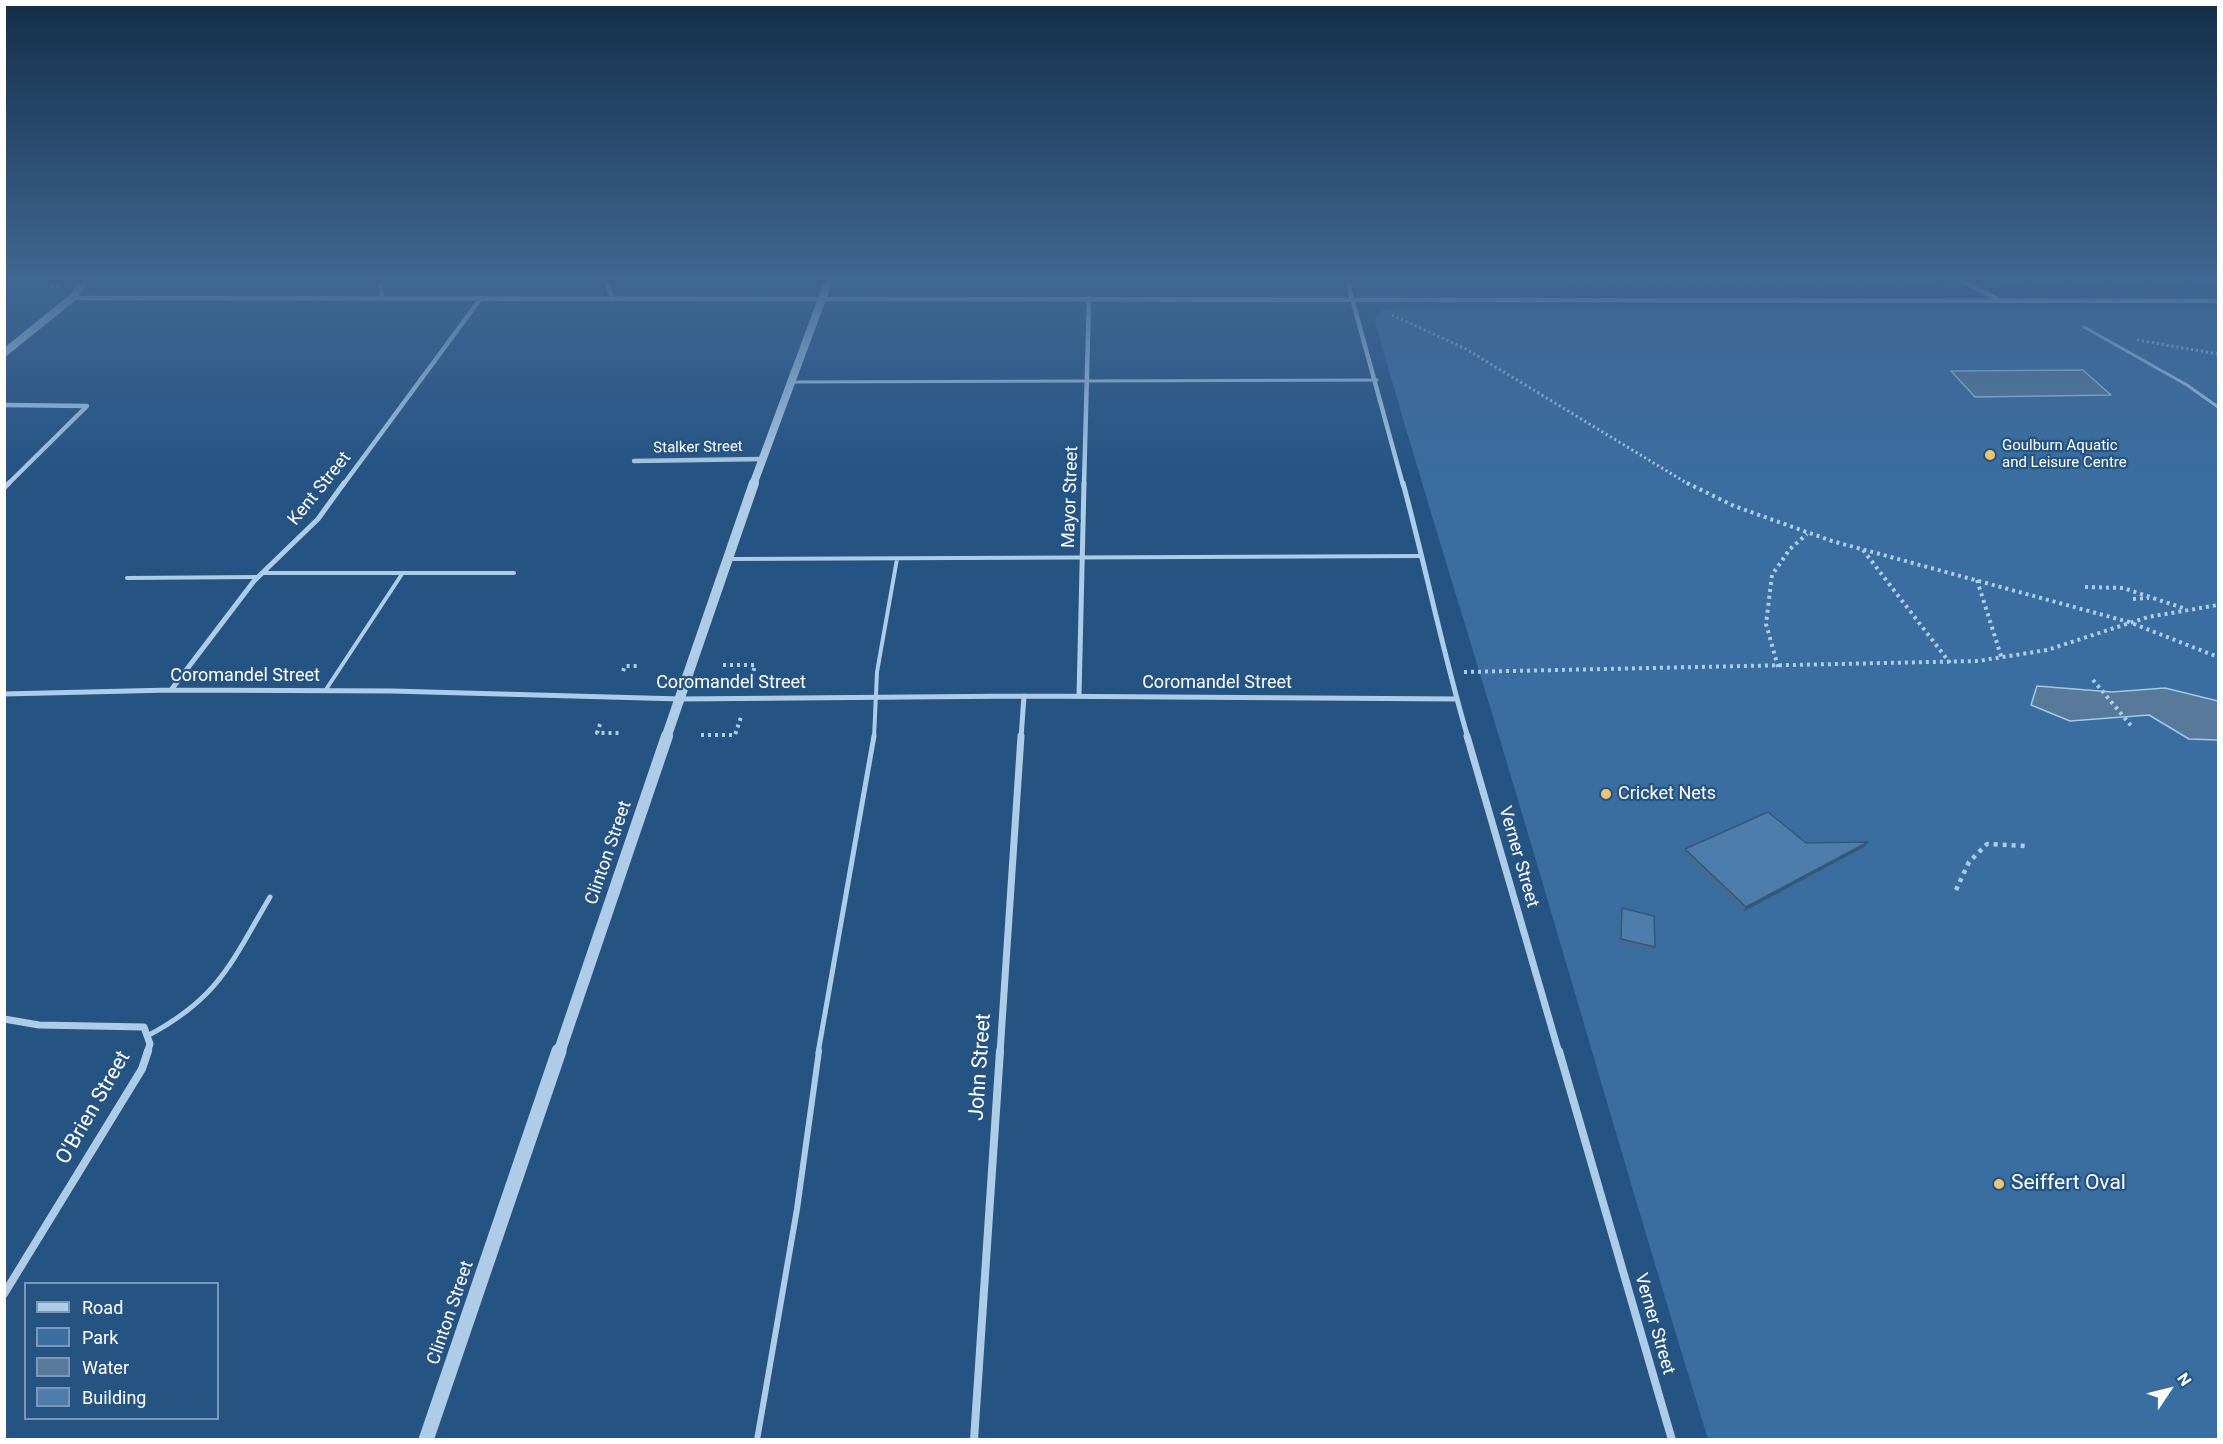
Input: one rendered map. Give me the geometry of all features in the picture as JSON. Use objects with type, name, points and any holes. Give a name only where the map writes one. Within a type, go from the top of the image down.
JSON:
[{"type":"street","name":"Kent Street","points":[[171,690],[260,575],[318,519],[445,347]]},
{"type":"street","name":"Clinton Street","points":[[426,1440],[762,459],[803,347]]},
{"type":"street","name":"Mayor Street","points":[[1079,696],[1088,347]]},
{"type":"street","name":"Verner Street","points":[[1367,347],[1423,556],[1448,669],[1672,1440]]},
{"type":"street","points":[[4,405],[87,406],[4,488]]},
{"type":"street","name":"Stalker Street","points":[[634,460],[762,459]]},
{"type":"street","name":"Coromandel Street","points":[[4,694],[171,690],[681,699],[1079,696],[1457,699]]},
{"type":"street","name":"John Street","points":[[974,1440],[1024,696]]},
{"type":"street","name":"O'Brien Street","points":[[4,1019],[26,1025],[117,1023],[144,1027],[150,1044],[142,1069],[4,1294]]},
{"type":"lane","points":[[2123,347],[2187,385],[2218,407]]},
{"type":"lane","points":[[790,382],[1377,380]]},
{"type":"lane","points":[[729,559],[1423,556]]},
{"type":"lane","points":[[757,1440],[797,1209],[825,1005],[876,728],[877,672],[897,559]]},
{"type":"lane","points":[[127,578],[514,573]]},
{"type":"lane","points":[[325,691],[402,574]]},
{"type":"lane","points":[[147,1036],[180,1018],[218,983],[270,897]]},
{"type":"path","points":[[1462,347],[1706,494],[1756,516],[1808,534],[2129,622],[2218,657]]},
{"type":"path","points":[[2179,347],[2218,354]]},
{"type":"path","points":[[1778,667],[1766,624],[1772,575],[1790,549],[1808,534]]},
{"type":"path","points":[[1863,549],[1950,663]]},
{"type":"path","points":[[1976,579],[2002,659]]},
{"type":"path","points":[[2085,587],[2112,586],[2156,598],[2184,609]]},
{"type":"path","points":[[2133,599],[2156,598]]},
{"type":"path","points":[[1448,669],[1476,673],[1950,663],[2002,659],[2066,645],[2129,622],[2184,609],[2218,605]]},
{"type":"path","points":[[723,665],[755,665],[751,681]]},
{"type":"path","points":[[623,671],[625,666],[640,666]]},
{"type":"path","points":[[2093,680],[2133,729]]},
{"type":"path","points":[[701,735],[735,735],[742,714]]},
{"type":"path","points":[[600,724],[597,733],[620,733]]},
{"type":"path","points":[[1956,890],[1969,862],[1987,844],[2025,846]]},
{"type":"green space","points":[[1382,347],[2218,347],[2218,1439],[1708,1439]]},
{"type":"water","points":[[2083,370],[2111,395],[1975,397],[1951,371]]},
{"type":"water","points":[[2037,686],[2112,692],[2165,688],[2218,701],[2218,740],[2189,739],[2149,715],[2070,721],[2031,705]]},
{"type":"building","points":[[1768,812],[1806,843],[1868,842],[1746,907],[1685,849]]},
{"type":"building","points":[[1622,908],[1654,916],[1655,947],[1621,939]]},
{"type":"place","name":"Goulburn Aquatic and Leisure Centre","points":[[1990,455]]},
{"type":"place","name":"Cricket Nets","points":[[1606,794]]},
{"type":"place","name":"Seiffert Oval","points":[[1999,1184]]}]
